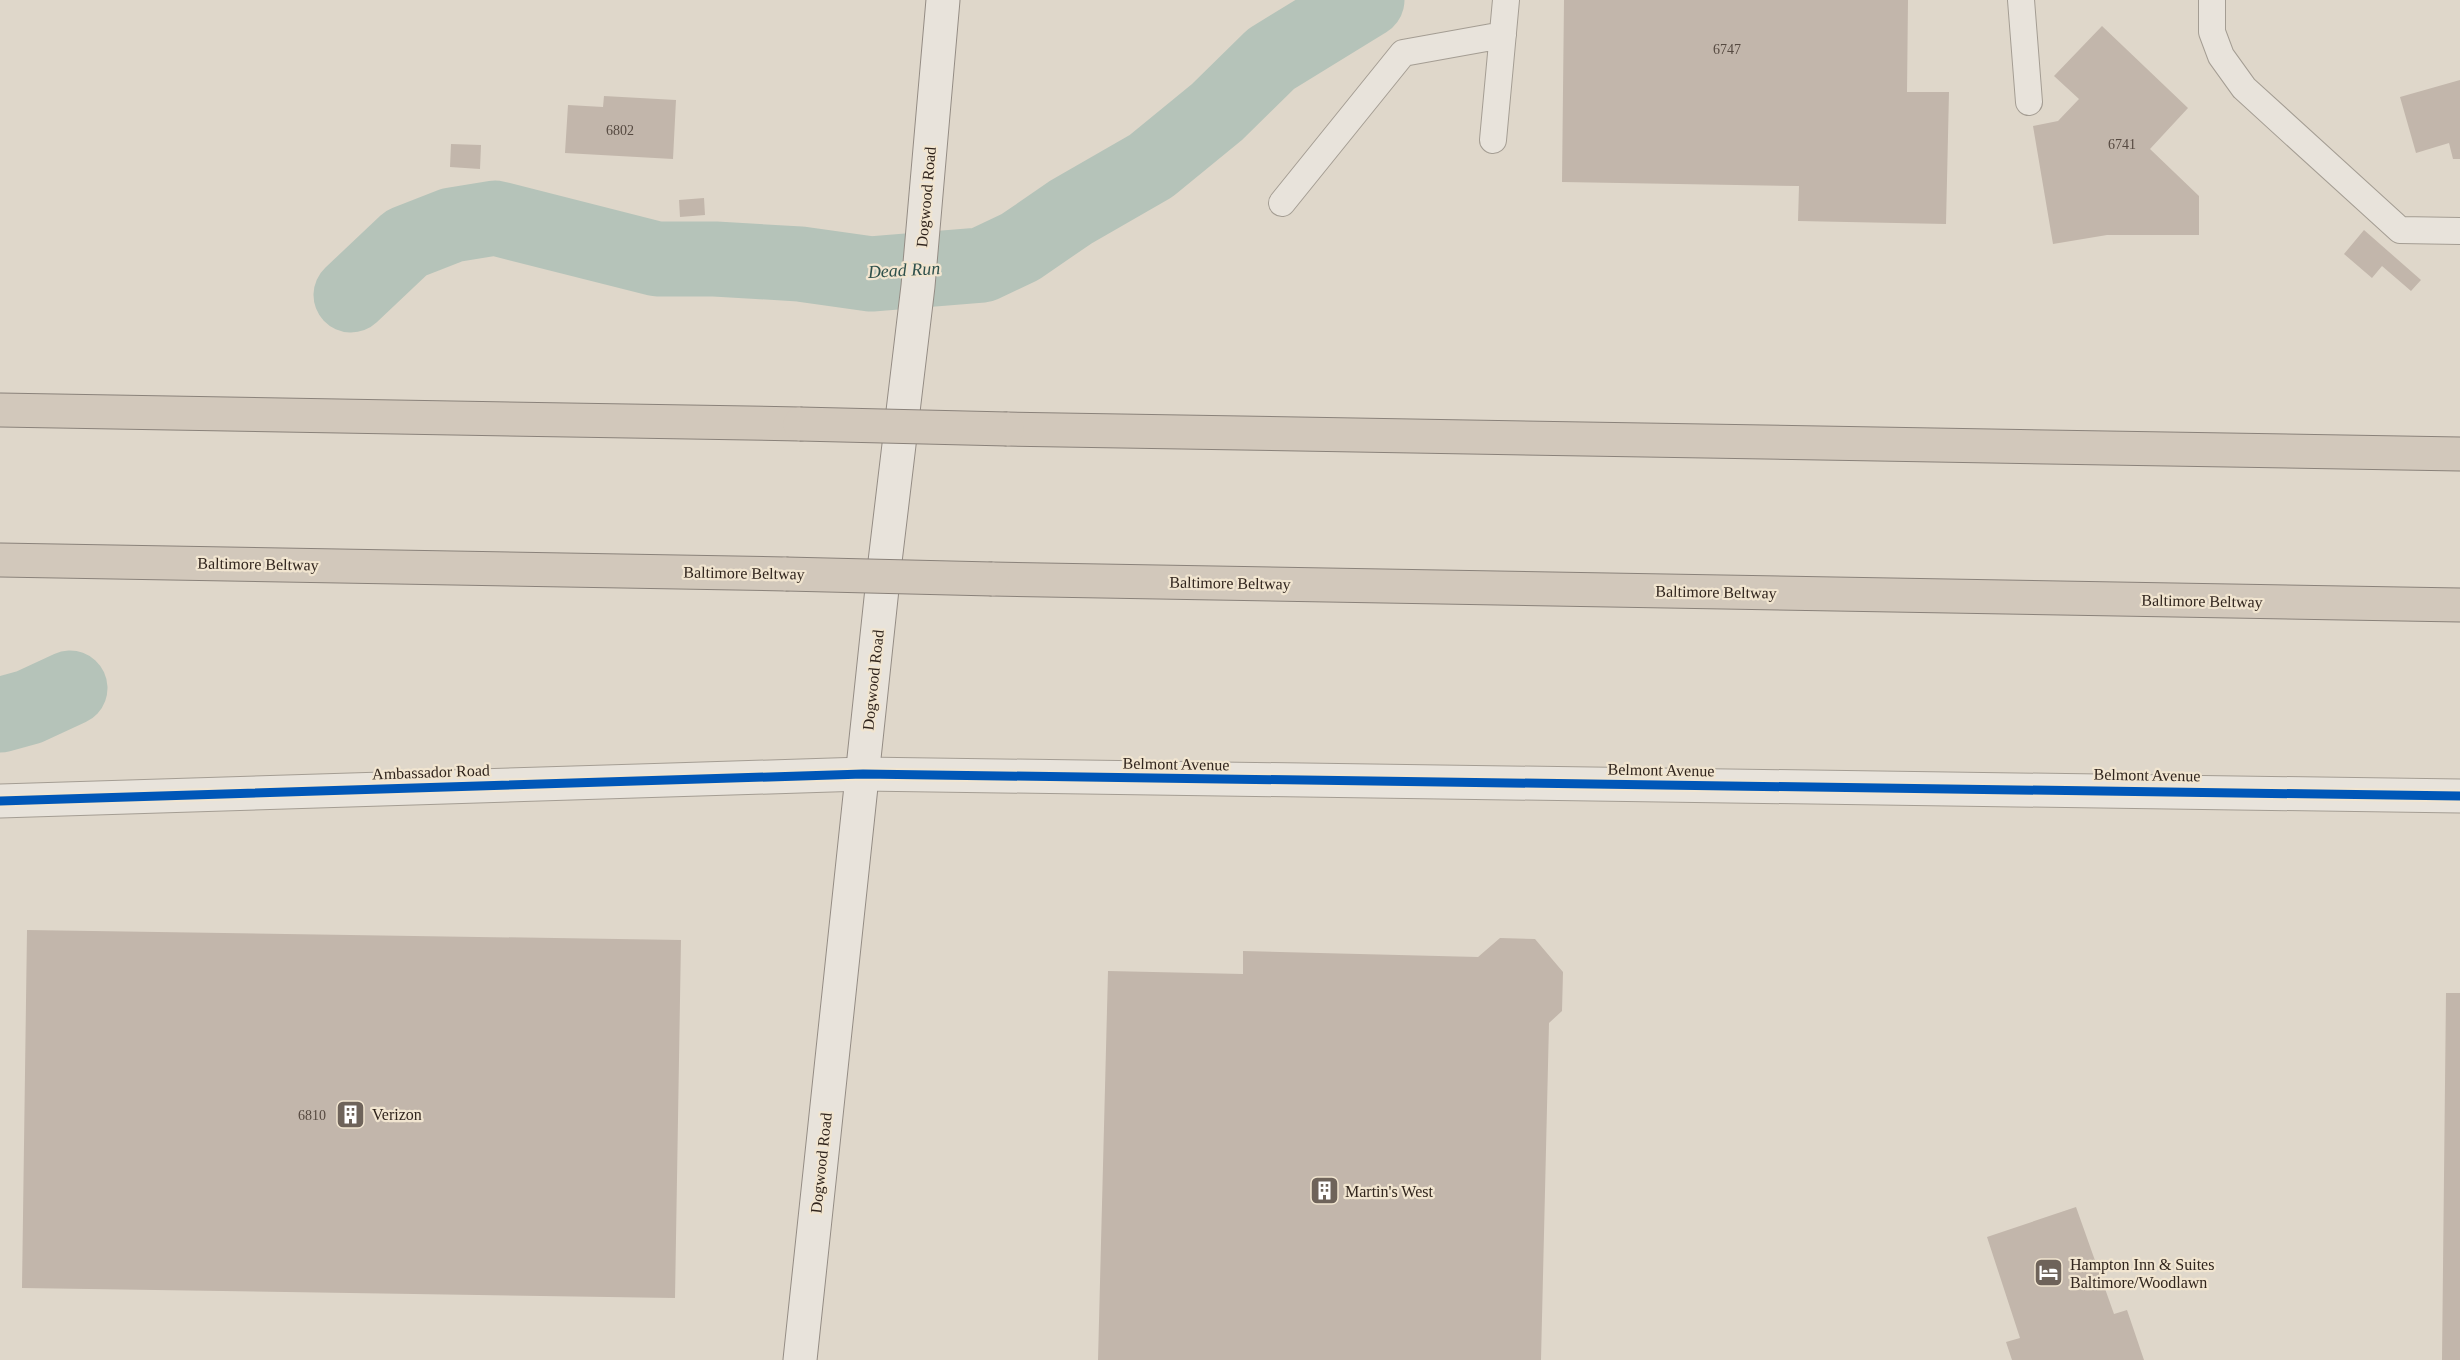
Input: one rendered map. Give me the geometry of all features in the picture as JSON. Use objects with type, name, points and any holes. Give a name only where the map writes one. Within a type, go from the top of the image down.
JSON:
[{"type":"highway","points":[[0,410],[2460,454]]},
{"type":"highway","name":"Baltimore Beltway","points":[[0,560],[2460,605]]},
{"type":"street","name":"Dogwood Road","points":[[800,1360],[862,774],[919,271],[943,0]]},
{"type":"street","name":"Belmont Avenue","points":[[862,774],[2460,796]]},
{"type":"street","name":"Ambassador Road","points":[[0,801],[862,774]]},
{"type":"lane","points":[[1493,140],[1506,0]]},
{"type":"lane","points":[[2021,0],[2029,102]]},
{"type":"lane","points":[[2212,0],[2212,32],[2221,56],[2244,88],[2400,230],[2460,231]]},
{"type":"lane","points":[[1282,203],[1403,53],[1503,35]]},
{"type":"building","points":[[1564,0],[1908,0],[1907,92],[1949,92],[1946,224],[1798,221],[1799,186],[1562,182]]},
{"type":"building","points":[[2102,26],[2188,108],[2150,149],[2199,196],[2199,235],[2107,235],[2053,244],[2033,126],[2058,121],[2079,99],[2054,76]]},
{"type":"building","points":[[2460,80],[2460,159],[2453,159],[2449,143],[2416,153],[2400,97]]},
{"type":"building","points":[[604,96],[676,100],[673,159],[565,153],[568,105],[603,107]]},
{"type":"building","points":[[451,144],[481,145],[480,169],[450,167]]},
{"type":"building","points":[[704,198],[705,215],[680,217],[679,200]]},
{"type":"building","points":[[2364,230],[2421,280],[2411,291],[2382,266],[2372,278],[2344,254]]},
{"type":"building","name":"Verizon","points":[[27,930],[681,940],[675,1298],[22,1288]]},
{"type":"building","name":"Martin's West","points":[[1500,938],[1535,939],[1563,972],[1562,1011],[1549,1023],[1541,1360],[1098,1360],[1108,971],[1243,974],[1243,951],[1478,957]]},
{"type":"building","points":[[2446,993],[2460,993],[2460,1360],[2442,1360]]},
{"type":"building","name":"Hampton Inn & Suites Baltimore/Woodlawn","points":[[2076,1207],[2114,1314],[2127,1310],[2144,1360],[2012,1360],[2006,1342],[2020,1338],[1987,1237]]},
{"type":"waterway","name":"Dead Run","points":[[351,295],[406,243],[452,225],[495,218],[657,259],[715,259],[800,264],[871,274],[982,265],[1020,247],[1071,212],[1151,166],[1217,112],[1271,59],[1367,0]]},
{"type":"waterway","name":"Dead Run","points":[[0,715],[29,707],[70,688]]},
{"type":"cycle path","points":[[0,801],[863,774],[2460,796]]},
{"type":"place","name":"Verizon","points":[[351,1114]]},
{"type":"place","name":"Martin's West","points":[[1324,1191]]},
{"type":"place","name":"Hampton Inn & Suites Baltimore/Woodlawn","points":[[2049,1273]]}]
